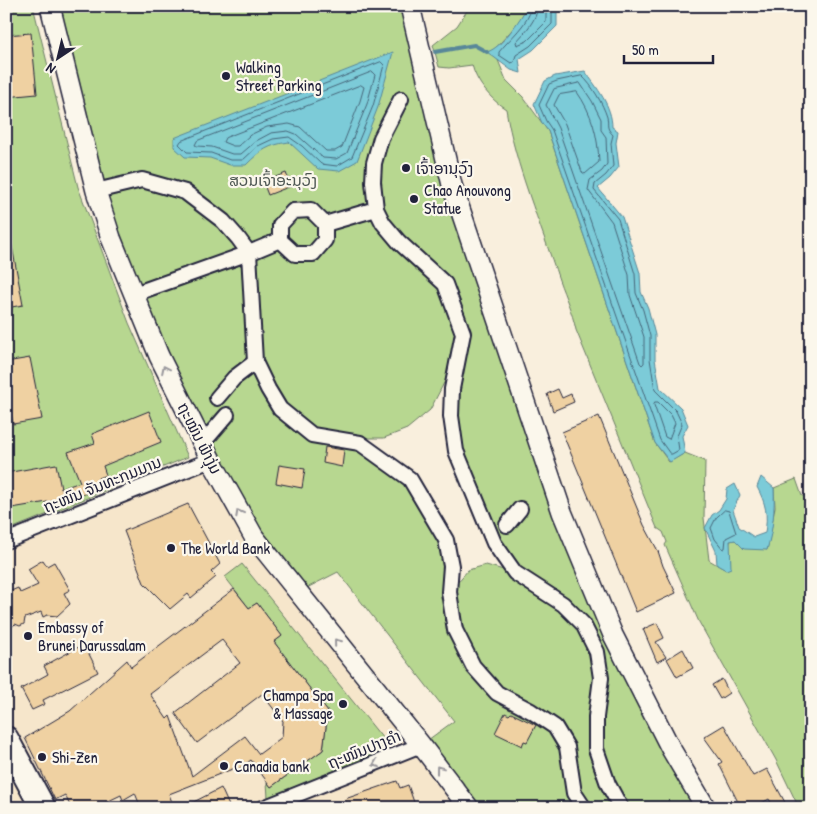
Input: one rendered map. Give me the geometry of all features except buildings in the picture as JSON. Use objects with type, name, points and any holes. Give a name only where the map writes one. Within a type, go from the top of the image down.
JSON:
[{"type":"highway","points":[[6,739],[12,767],[43,808]]},
{"type":"street","name":"ຖະໝົນ ຟ້າງຸ່ມ","points":[[50,6],[96,192],[111,238],[158,356],[206,452],[254,537],[469,808]]},
{"type":"street","points":[[410,6],[452,185],[562,512],[613,635],[671,749],[706,808]]},
{"type":"street","points":[[401,99],[381,138],[374,163],[373,182],[376,209],[383,223],[399,242],[445,284],[463,332],[452,389],[451,416],[456,451],[494,543],[515,573],[563,604],[583,624],[597,652],[601,678],[596,717],[596,749],[608,784],[621,808]]},
{"type":"street","points":[[96,192],[142,180],[185,192],[223,221],[249,253],[254,362],[280,409],[312,435],[360,443],[410,479],[446,540],[451,566],[449,592],[455,630],[473,666],[497,693],[531,710],[555,727],[567,748],[574,793],[584,808]]},
{"type":"street","points":[[325,224],[376,209]]},
{"type":"street","points":[[311,210],[325,224],[325,240],[313,254],[295,254],[280,240],[280,225],[293,211],[311,210]]},
{"type":"street","points":[[134,294],[280,240]]},
{"type":"street","points":[[217,398],[234,378],[254,362]]},
{"type":"street","points":[[206,452],[227,415]]},
{"type":"street","name":"ຖະໜົນ ຈັນທະກຸມມານ","points":[[6,541],[206,452]]},
{"type":"street","points":[[507,525],[520,509]]},
{"type":"street","name":"ຖະໜົນປາງຄໍາ","points":[[264,808],[421,746]]},
{"type":"shaded area","points":[[211,460],[469,808],[43,808],[6,739],[6,541]]},
{"type":"shaded area","points":[[6,751],[42,808],[6,808]]},
{"type":"green space","points":[[6,6],[33,6],[78,187],[129,323],[188,457],[6,531]]},
{"type":"green space","name":"ສວນເຈົ້າອະນຸວົງ","points":[[50,6],[410,6],[417,39],[562,512],[706,808],[469,808],[421,745],[454,721],[338,572],[297,593],[254,537],[111,238]],"holes":[[[447,377],[456,451],[514,573],[486,565],[468,570],[450,591],[446,540],[410,479],[362,438],[384,438],[407,429],[430,410]]]},
{"type":"green space","points":[[470,6],[528,6],[518,23],[494,50],[506,80],[523,97],[548,131],[655,443],[669,462],[685,453],[705,461],[704,518],[709,560],[726,570],[730,541],[735,540],[767,550],[775,507],[774,488],[796,479],[802,496],[811,494],[811,808],[799,808],[776,760],[699,622],[665,545],[667,542],[663,532],[657,528],[576,330],[522,173],[506,109],[485,90],[477,78],[472,65],[449,68],[439,67],[433,45],[457,26]]},
{"type":"green space","points":[[242,564],[384,740],[380,752],[268,798],[267,782],[271,787],[323,750],[328,712],[274,642],[282,636],[257,603],[249,608],[225,577]]},
{"type":"water","points":[[528,6],[557,6],[557,26],[533,50],[519,59],[521,73],[511,70],[487,52],[505,39]]},
{"type":"water","points":[[393,52],[378,107],[357,161],[339,171],[318,169],[289,142],[265,149],[246,165],[230,165],[210,158],[185,157],[174,147],[174,138]]},
{"type":"water","points":[[585,71],[607,105],[612,127],[618,131],[616,143],[619,167],[598,188],[622,217],[640,273],[641,292],[648,308],[655,335],[655,359],[660,388],[681,408],[688,425],[682,436],[685,453],[670,462],[655,443],[548,131],[542,123],[534,104],[545,81],[555,76]]},
{"type":"water","points":[[761,477],[774,488],[773,519],[767,550],[744,549],[735,540],[730,541],[731,568],[726,570],[717,565],[716,551],[705,528],[712,515],[719,510],[726,499],[727,489],[735,484],[740,495],[733,510],[739,527],[754,537],[765,533],[766,509],[757,487]]},
{"type":"waterway","points":[[435,52],[474,45],[487,52]]},
{"type":"place","name":"Walking Street Parking","points":[[226,76]]},
{"type":"place","name":"ເຈົ້າອານຸວົງ","points":[[406,168]]},
{"type":"place","name":"Chao Anouvong Statue","points":[[414,199]]},
{"type":"place","name":"The World Bank","points":[[171,548]]},
{"type":"place","name":"Embassy of Brunei Darussalam","points":[[28,636]]},
{"type":"place","name":"Champa Spa & Massage","points":[[343,704]]},
{"type":"place","name":"Shi-Zen","points":[[42,757]]},
{"type":"place","name":"Canadia bank","points":[[224,766]]}]
